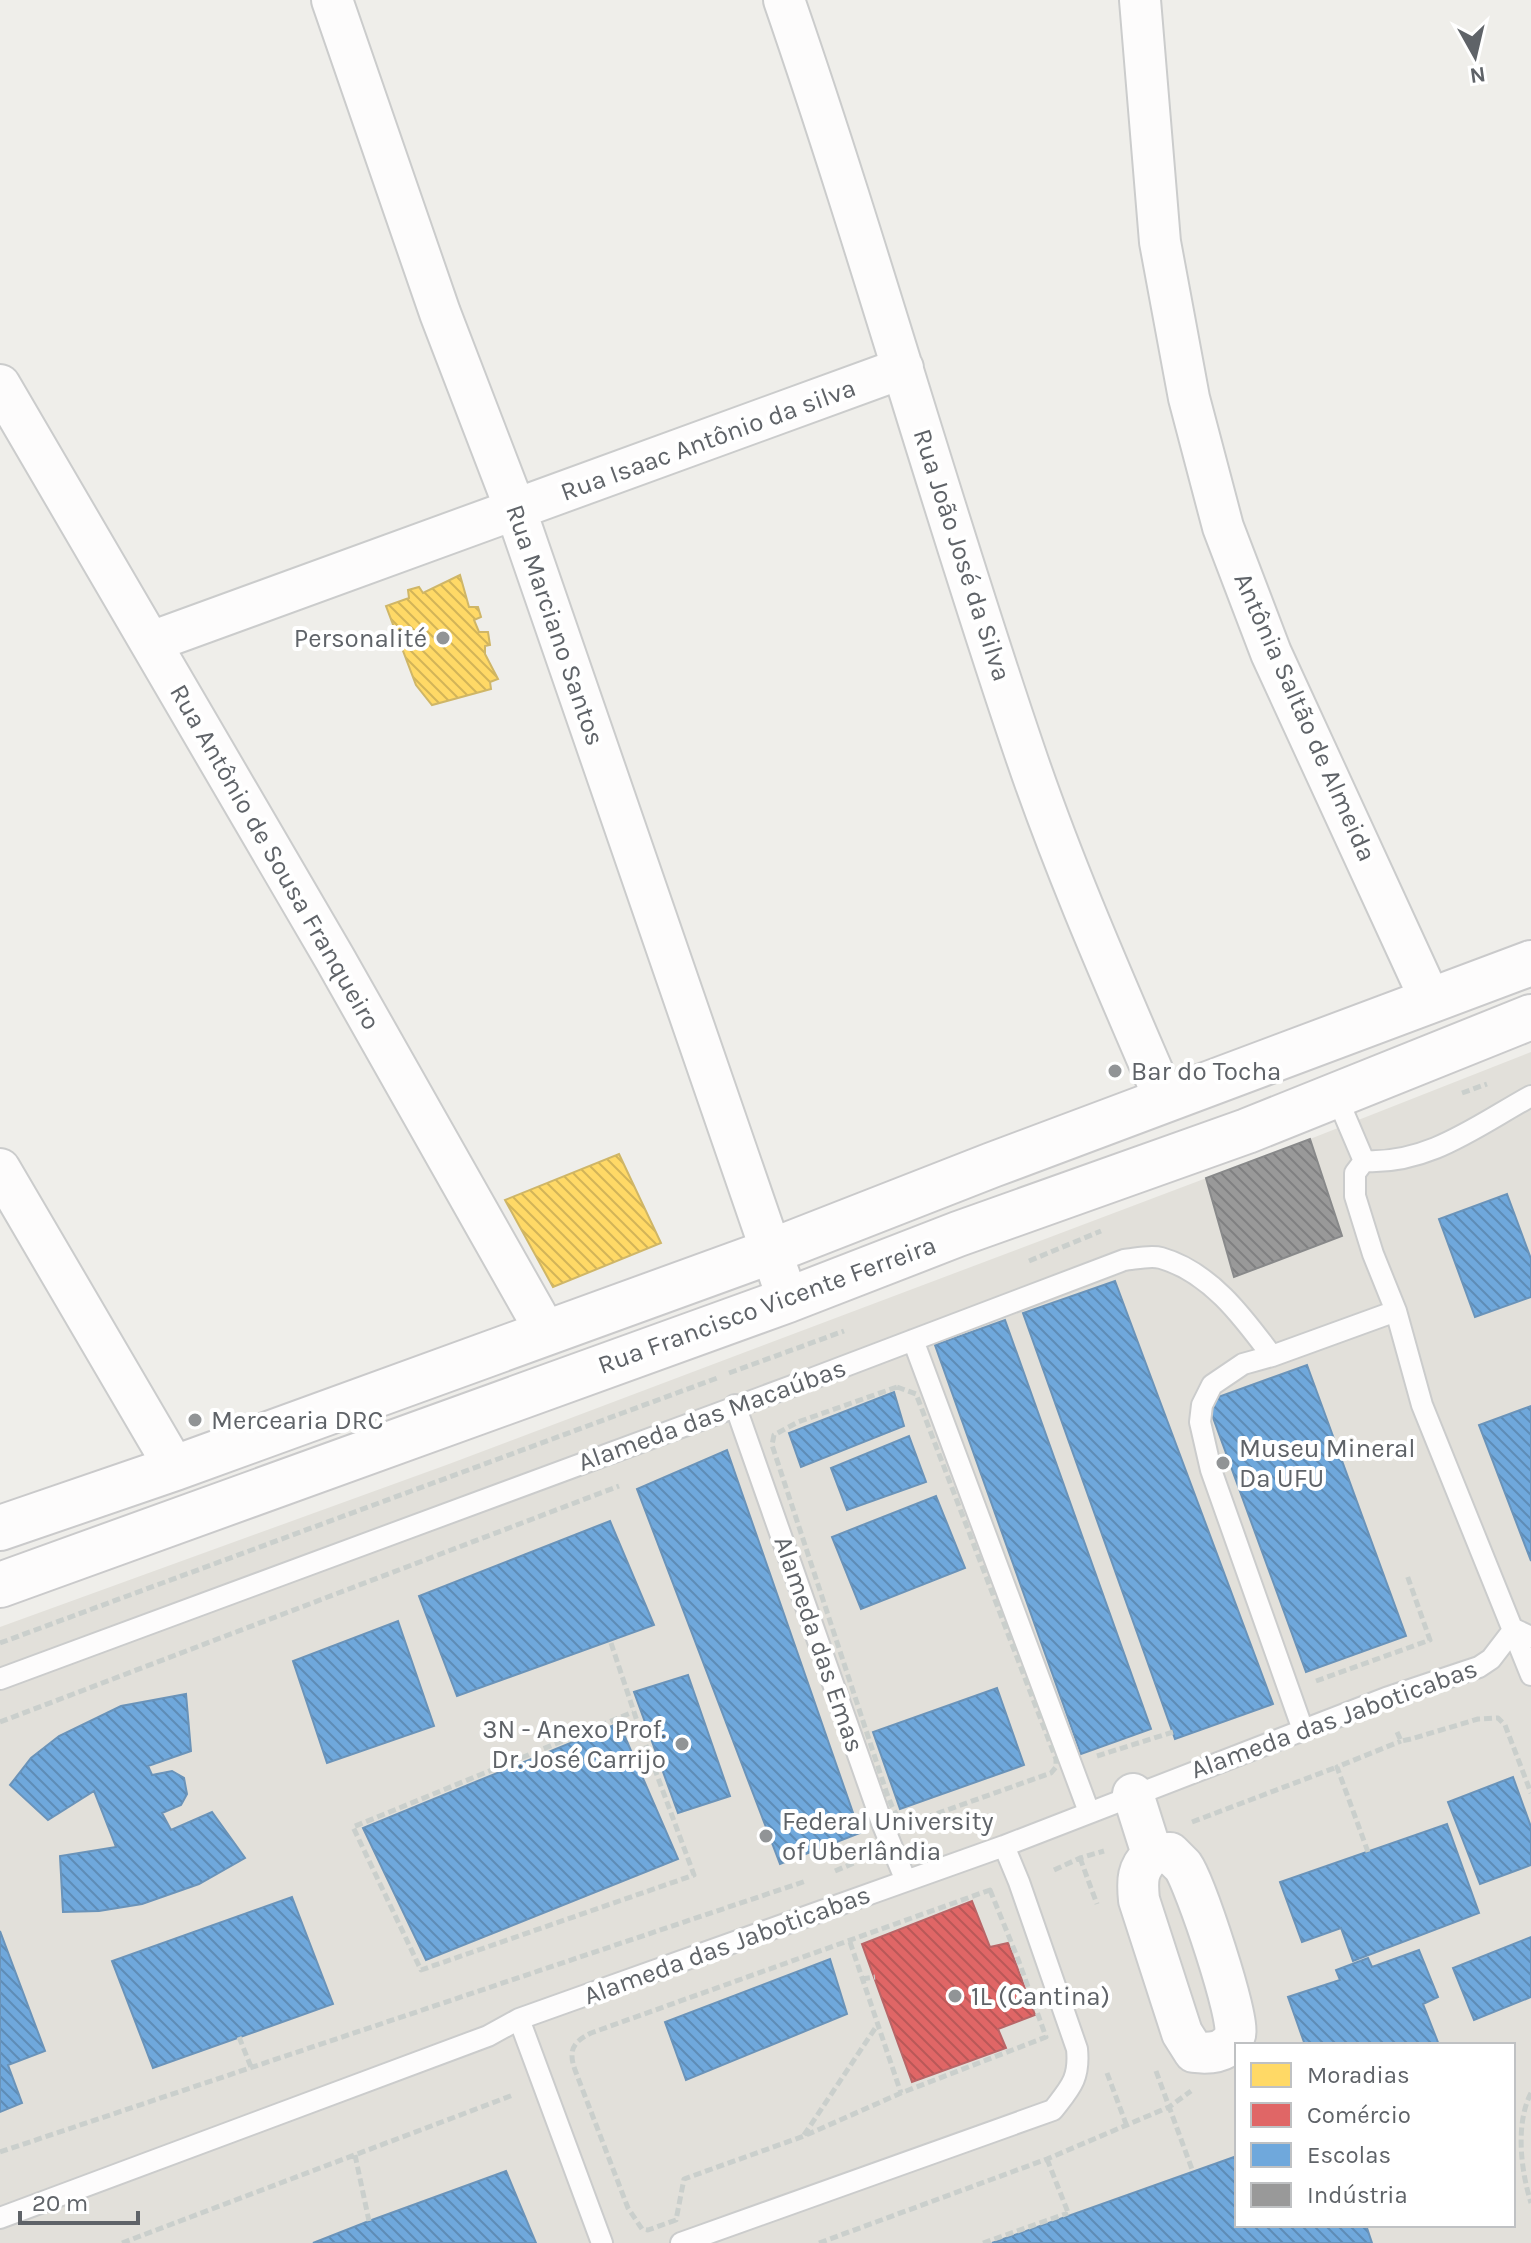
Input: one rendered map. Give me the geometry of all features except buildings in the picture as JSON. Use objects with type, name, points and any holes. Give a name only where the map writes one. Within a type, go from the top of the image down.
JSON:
[{"type":"main road","name":"Rua Francisco Vicente Ferreira","points":[[0,1528],[175,1468],[772,1251],[1531,963]]},
{"type":"main road","name":"Rua Francisco Vicente Ferreira","points":[[0,1585],[1247,1131],[1335,1093],[1531,1017]]},
{"type":"street","name":"Rua Marciano Santos","points":[[332,0],[440,313],[516,511],[788,1300]]},
{"type":"street","name":"Rua João José da Silva","points":[[784,0],[833,143],[1026,756],[1118,991],[1165,1100]]},
{"type":"street","name":"Antônia Saltão de Almeida","points":[[1140,0],[1160,242],[1189,398],[1223,527],[1271,653],[1430,999]]},
{"type":"street","name":"Rua Isaac Antônio da silva","points":[[151,642],[903,368]]},
{"type":"street","name":"Rua Antônio de Sousa Franqueiro","points":[[0,385],[459,1175],[546,1332]]},
{"type":"street","points":[[0,1169],[175,1468]]},
{"type":"street","points":[[1133,1794],[1134,1851]]},
{"type":"lane","points":[[1335,1093],[1364,1161]]},
{"type":"lane","points":[[1364,1161],[1399,1161],[1427,1153],[1531,1096]]},
{"type":"lane","points":[[1364,1161],[1355,1173],[1355,1196],[1373,1254],[1396,1311],[1422,1405],[1522,1633],[1531,1675]]},
{"type":"lane","name":"Alameda das Macaúbas","points":[[0,1679],[1124,1260],[1159,1257],[1185,1269],[1214,1288],[1243,1318],[1272,1356]]},
{"type":"lane","points":[[1303,1730],[1221,1500],[1204,1443],[1200,1422],[1202,1405],[1212,1385],[1243,1364],[1396,1311]]},
{"type":"lane","points":[[913,1340],[1089,1812]]},
{"type":"lane","name":"Alameda das Emas","points":[[735,1405],[877,1808],[906,1881]]},
{"type":"lane","name":"Alameda das Jaboticabas","points":[[0,2218],[488,2036],[519,2019],[1004,1846],[1386,1698],[1479,1667],[1522,1633]]},
{"type":"lane","points":[[681,2243],[1053,2110],[1074,2082],[1077,2049],[1004,1846]]},
{"type":"lane","points":[[519,2019],[602,2243]]},
{"type":"path","points":[[897,1387],[916,1394],[1056,1759],[1056,1767],[1051,1773],[916,1821],[900,1820],[887,1794],[772,1445],[774,1435],[798,1422],[897,1387]]},
{"type":"path","points":[[0,1722],[627,1483]]},
{"type":"path","points":[[1314,1682],[1430,1640],[1407,1575]]},
{"type":"path","points":[[611,1643],[633,1712],[694,1875],[421,1970],[353,1827],[633,1712]]},
{"type":"path","points":[[1185,1825],[1401,1741],[1478,1719],[1498,1718],[1505,1725],[1531,1793]]},
{"type":"path","points":[[1088,1759],[1173,1732]]},
{"type":"path","points":[[1397,1732],[1401,1741]]},
{"type":"path","points":[[1337,1767],[1368,1852]]},
{"type":"path","points":[[831,1873],[862,1861],[872,1851]]},
{"type":"path","points":[[1054,1870],[1080,1858],[1134,1851]]},
{"type":"path","points":[[0,2152],[816,1878]]},
{"type":"path","points":[[990,1890],[591,2033],[576,2041],[571,2050],[575,2070],[628,2208],[642,2229],[648,2230],[676,2220],[684,2179],[804,2136],[901,2093],[1046,2037]]},
{"type":"path","points":[[850,1942],[901,2093]]},
{"type":"path","points":[[862,1979],[875,1977]]},
{"type":"path","points":[[804,2136],[878,2024]]},
{"type":"path","points":[[239,2037],[251,2067]]},
{"type":"path","points":[[1531,2093],[1520,2158],[1531,2203]]},
{"type":"path","points":[[122,2243],[513,2095]]},
{"type":"path","points":[[819,2243],[1047,2159],[1169,2107]]},
{"type":"path","points":[[355,2155],[369,2221]]},
{"type":"path","points":[[983,2243],[1068,2214],[1047,2159]]},
{"type":"shaded area","name":"Federal University of Uberlândia","points":[[1531,1052],[1531,2243],[0,2243],[0,1627],[449,1464],[1310,1139]]},
{"type":"place","name":"Personalité","points":[[443,638]]},
{"type":"place","name":"Bar do Tocha","points":[[1115,1071]]},
{"type":"place","name":"Mercearia DRC","points":[[195,1420]]},
{"type":"place","name":"Museu Mineral Da UFU","points":[[1223,1463]]},
{"type":"place","name":"3N - Anexo Prof. Dr. José Carrijo","points":[[682,1744]]},
{"type":"place","name":"Federal University of Uberlândia","points":[[766,1836]]},
{"type":"place","name":"1L (Cantina)","points":[[955,1996]]}]
